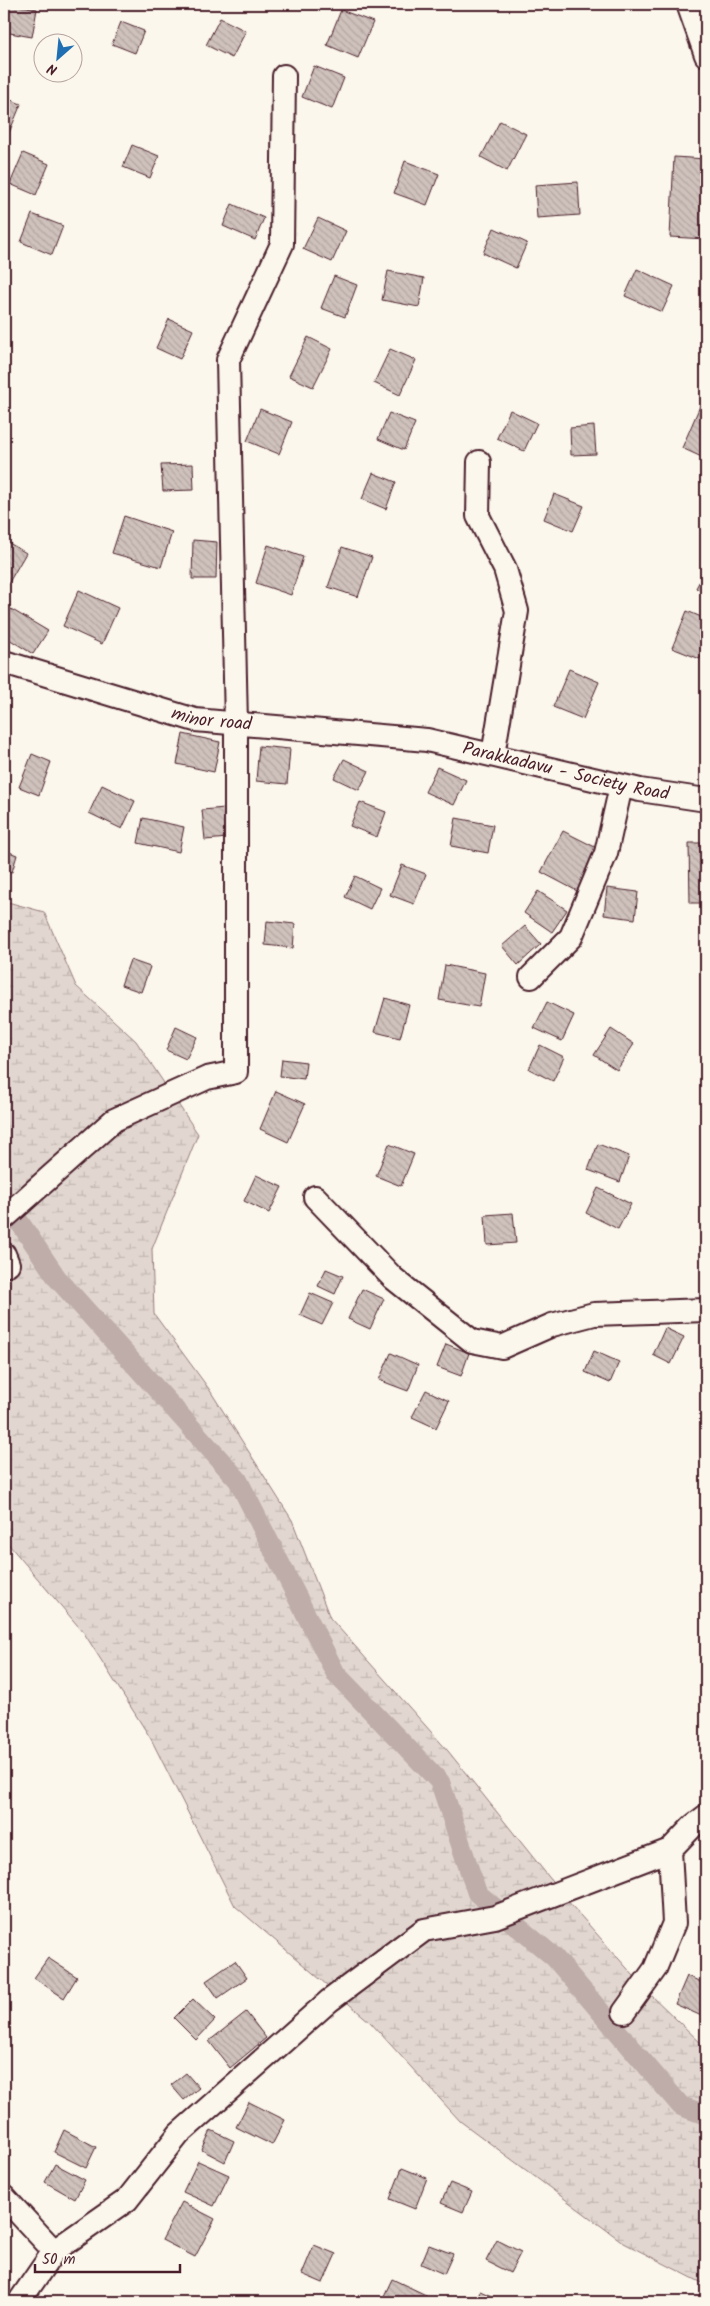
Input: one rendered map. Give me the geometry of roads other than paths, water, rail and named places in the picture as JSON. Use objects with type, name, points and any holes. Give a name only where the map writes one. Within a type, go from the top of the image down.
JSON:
[{"type":"street","points":[[688,4],[706,55]]},
{"type":"street","points":[[10,1213],[114,1120],[207,1078],[236,1072],[236,724],[228,360],[282,244],[284,76]]},
{"type":"street","points":[[480,462],[478,516],[504,568],[517,611],[493,755]]},
{"type":"street","name":"minor road","points":[[4,662],[195,720],[427,740]]},
{"type":"street","name":"Parakkadavu - Society Road","points":[[427,740],[621,786],[706,800]]},
{"type":"street","points":[[531,977],[571,937],[606,854],[621,786]]},
{"type":"street","points":[[315,1197],[393,1278],[472,1341],[502,1346],[552,1325],[594,1314],[706,1310]]},
{"type":"street","points":[[4,1254],[8,1264],[4,1266]]},
{"type":"street","points":[[19,2302],[54,2250],[127,2200],[179,2134],[259,2061],[360,1976],[424,1930],[502,1914],[670,1850],[693,1826],[706,1816]]},
{"type":"street","points":[[624,2012],[655,1969],[674,1923],[670,1850]]},
{"type":"street","points":[[4,2196],[54,2250]]},
{"type":"waterway","points":[[4,1199],[57,1278],[238,1480],[336,1674],[440,1782],[477,1893],[554,1957],[681,2106],[706,2115]]}]
